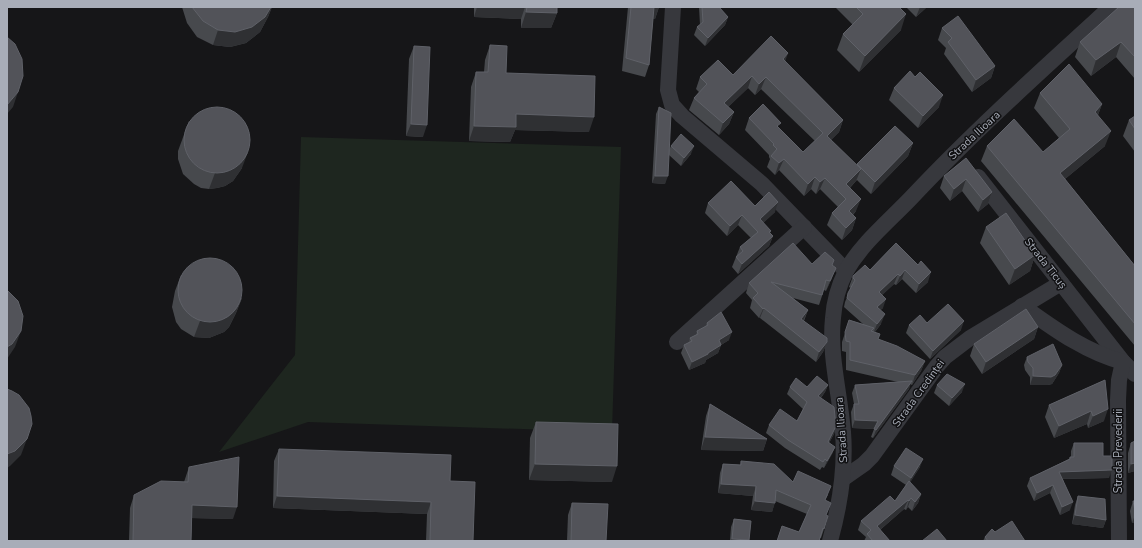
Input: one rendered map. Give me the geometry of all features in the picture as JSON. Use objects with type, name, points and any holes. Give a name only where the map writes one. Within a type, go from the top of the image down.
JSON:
[{"type":"street","points":[[673,7],[668,90],[672,105],[687,120],[762,184],[846,271]]},
{"type":"street","name":"Strada Ilioara","points":[[830,541],[844,478],[843,433],[832,337],[835,303],[846,271],[865,246],[958,150],[1111,7]]},
{"type":"street","name":"Strada Ticuș","points":[[958,150],[1123,362],[1135,374]]},
{"type":"street","points":[[677,342],[804,228]]},
{"type":"street","name":"Strada Credinței","points":[[844,478],[864,464],[872,456],[945,357],[970,338],[1062,282]]},
{"type":"street","points":[[1022,306],[1059,333],[1104,356],[1123,362]]},
{"type":"street","name":"Strada Prevederii","points":[[1119,541],[1118,400],[1119,380],[1123,362]]},
{"type":"shaded area","points":[[301,137],[621,147],[612,432],[308,422],[219,452],[295,355]]},
{"type":"building","points":[[192,7],[271,7],[265,17],[252,27],[235,32],[218,30],[203,21]]},
{"type":"building","points":[[527,7],[557,7],[557,13],[526,12]]},
{"type":"building","points":[[631,7],[654,7],[649,65],[626,58]]},
{"type":"building","points":[[702,7],[719,7],[728,17],[708,38],[697,27],[703,22]]},
{"type":"building","points":[[856,7],[899,7],[906,14],[865,56],[843,34],[863,14]]},
{"type":"building","points":[[1119,7],[1135,7],[1135,57],[1121,42],[1096,60],[1080,42]]},
{"type":"building","points":[[958,16],[995,66],[976,80],[948,42],[952,38],[942,28]]},
{"type":"building","points":[[771,36],[788,53],[783,59],[843,120],[827,136],[861,169],[846,184],[861,199],[849,211],[856,218],[846,228],[832,213],[846,199],[825,178],[820,182],[815,177],[808,184],[784,159],[779,163],[771,156],[777,149],[773,145],[774,144],[749,118],[763,104],[781,123],[777,126],[803,152],[823,133],[766,77],[759,84],[752,76],[724,103],[734,112],[723,123],[694,98],[707,84],[700,77],[718,60],[733,75]]},
{"type":"building","points":[[7,37],[15,44],[22,59],[23,76],[18,92],[7,105]]},
{"type":"building","points":[[490,45],[507,46],[506,73],[595,76],[594,117],[516,114],[516,127],[474,126],[476,72],[488,72]]},
{"type":"building","points":[[414,46],[430,47],[427,125],[411,124]]},
{"type":"building","points":[[1069,64],[1102,104],[1095,112],[1111,131],[1060,173],[1135,266],[1135,324],[987,146],[1014,119],[1043,152],[1070,129],[1040,93]]},
{"type":"building","points":[[910,71],[915,77],[920,72],[943,95],[923,116],[894,88]]},
{"type":"building","points":[[211,107],[223,107],[230,109],[241,116],[248,127],[250,140],[248,153],[241,164],[230,171],[223,173],[211,173],[204,171],[193,164],[186,153],[184,146],[184,134],[186,127],[193,116],[204,109]]},
{"type":"building","points":[[659,107],[671,113],[668,176],[655,176]]},
{"type":"building","points":[[1135,116],[1135,129],[1129,120]]},
{"type":"building","points":[[895,126],[913,143],[875,182],[857,164]]},
{"type":"building","points":[[681,134],[694,146],[684,158],[671,146]]},
{"type":"building","points":[[966,158],[992,192],[983,200],[966,179],[954,189],[944,176]]},
{"type":"building","points":[[731,181],[755,206],[769,192],[778,202],[760,219],[771,231],[769,232],[773,236],[742,264],[736,257],[743,251],[740,247],[758,232],[742,215],[730,226],[708,203]]},
{"type":"building","points":[[1006,213],[1035,255],[1015,269],[986,227]]},
{"type":"building","points":[[793,243],[812,264],[825,252],[834,260],[832,265],[836,268],[830,281],[826,280],[822,295],[771,282],[808,310],[801,319],[827,338],[827,342],[819,352],[764,308],[763,309],[753,298],[758,293],[749,283]]},
{"type":"building","points":[[896,243],[918,265],[921,261],[931,272],[919,284],[905,270],[900,276],[898,274],[879,292],[886,299],[877,307],[885,314],[877,324],[847,298],[848,293],[855,280],[853,276],[865,265],[870,270]]},
{"type":"building","points":[[204,258],[216,258],[233,267],[240,278],[242,290],[240,302],[233,313],[216,322],[204,322],[192,317],[183,308],[178,296],[178,284],[183,272],[192,263]]},
{"type":"building","points":[[7,290],[18,301],[23,316],[21,331],[12,344],[7,347]]},
{"type":"building","points":[[948,304],[964,321],[933,351],[909,325],[920,315],[927,323]]},
{"type":"building","points":[[1026,309],[1038,327],[986,362],[974,344]]},
{"type":"building","points":[[721,312],[732,332],[719,340],[721,345],[692,362],[684,345],[692,341],[690,338],[698,334],[697,331],[708,325],[707,323]]},
{"type":"building","points":[[849,320],[874,328],[871,331],[880,334],[878,339],[897,346],[925,361],[915,375],[850,360],[850,342],[846,341],[845,332]]},
{"type":"building","points":[[1053,344],[1062,365],[1055,375],[1051,377],[1033,376],[1033,368],[1028,362],[1027,357]]},
{"type":"building","points":[[947,374],[965,384],[952,398],[937,385]]},
{"type":"building","points":[[817,376],[828,385],[818,396],[834,407],[836,426],[828,442],[835,447],[827,461],[825,459],[823,462],[788,440],[769,425],[780,409],[797,421],[807,402],[790,387],[796,378],[807,387]]},
{"type":"building","points":[[1105,380],[1108,409],[1093,416],[1091,411],[1059,426],[1049,405]]},
{"type":"building","points":[[912,381],[876,430],[874,429],[878,421],[855,420],[854,404],[859,404],[855,385]]},
{"type":"building","points":[[7,389],[19,395],[29,408],[32,424],[27,439],[15,451],[7,454]]},
{"type":"building","points":[[710,404],[767,439],[705,437]]},
{"type":"building","points":[[536,422],[618,424],[617,466],[535,464]]},
{"type":"building","points":[[1135,441],[1135,463],[1131,464],[1131,443]]},
{"type":"building","points":[[1074,443],[1103,443],[1103,456],[1112,456],[1112,470],[1059,472],[1073,502],[1062,507],[1053,485],[1037,493],[1030,478],[1070,459],[1070,457],[1074,457]]},
{"type":"building","points":[[906,448],[923,459],[911,478],[894,466]]},
{"type":"building","points":[[279,449],[451,455],[450,481],[475,482],[473,541],[430,541],[431,502],[277,496]]},
{"type":"building","points":[[239,457],[237,507],[192,505],[191,541],[133,541],[134,495],[161,481],[188,482],[189,467]]},
{"type":"building","points":[[741,461],[774,464],[793,482],[798,471],[831,486],[825,500],[831,503],[819,541],[777,541],[782,526],[799,532],[811,505],[776,490],[775,503],[755,501],[756,486],[721,484],[723,464],[741,465]]},
{"type":"building","points":[[909,481],[921,494],[915,502],[911,498],[877,526],[890,541],[873,541],[867,534],[871,530],[861,521],[890,496],[895,501]]},
{"type":"building","points":[[1078,496],[1105,499],[1106,520],[1075,515]]},
{"type":"building","points":[[572,503],[608,504],[606,541],[571,541]]},
{"type":"building","points":[[734,519],[751,521],[749,540],[732,539]]},
{"type":"building","points":[[1012,521],[1025,541],[988,541],[985,537],[992,529],[995,532]]},
{"type":"building","points":[[937,529],[947,541],[922,541]]}]
